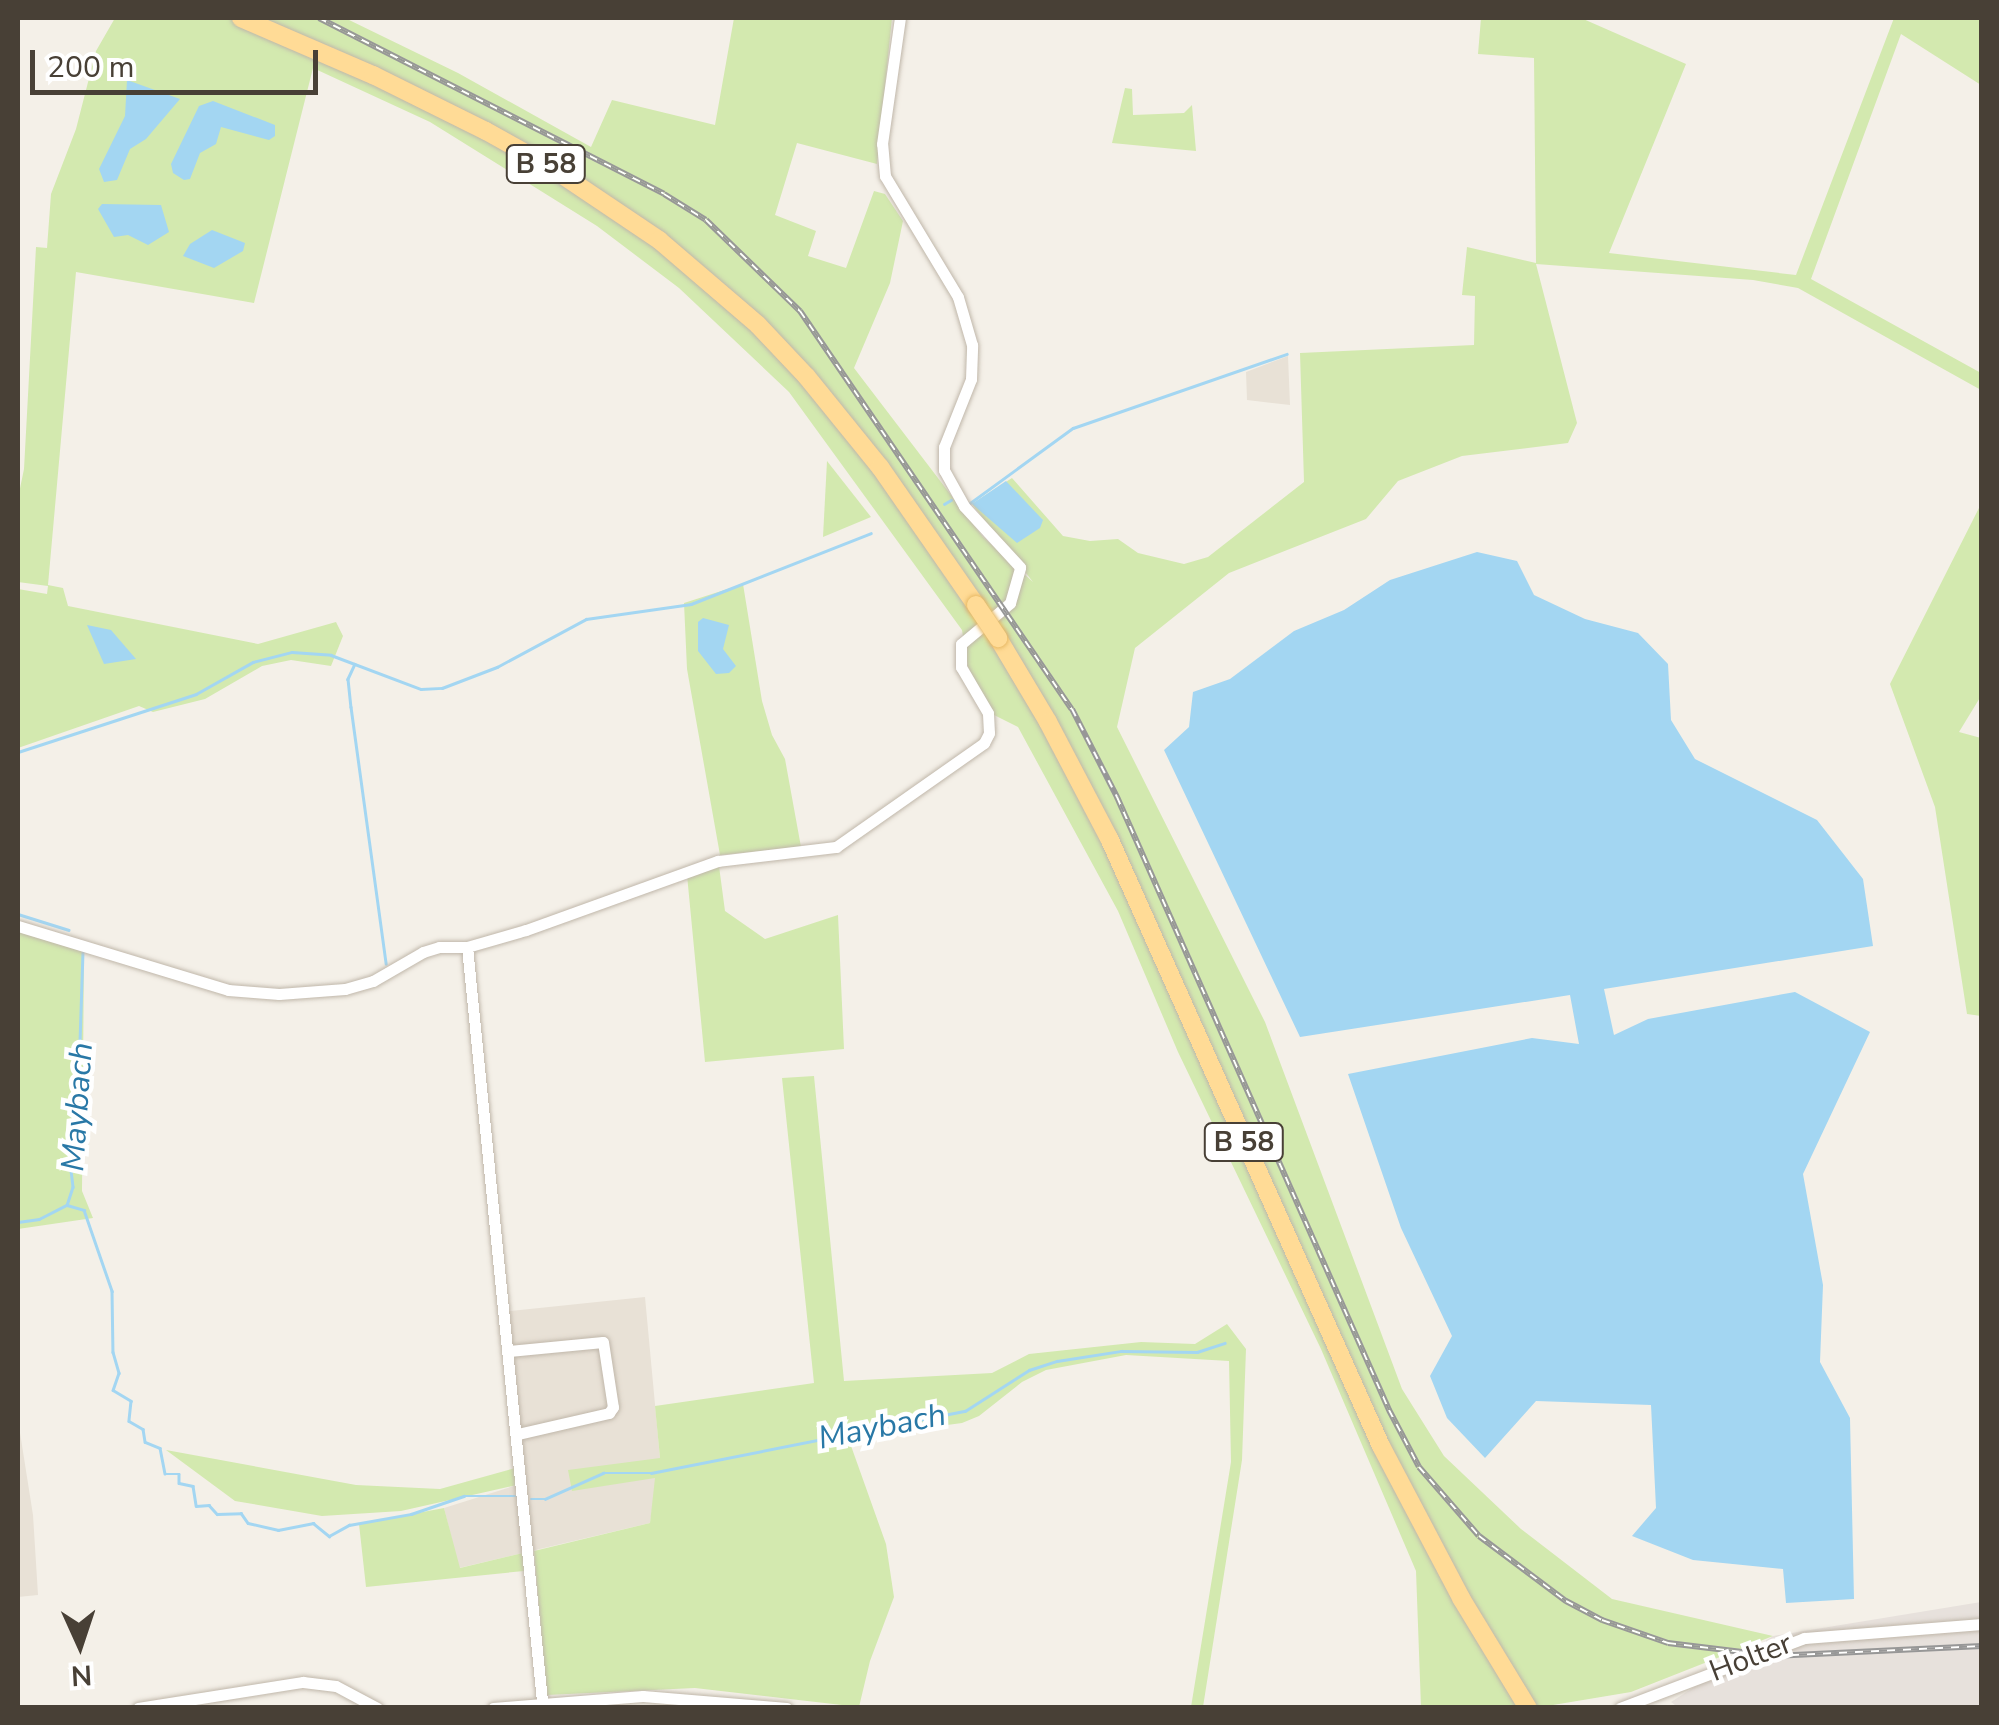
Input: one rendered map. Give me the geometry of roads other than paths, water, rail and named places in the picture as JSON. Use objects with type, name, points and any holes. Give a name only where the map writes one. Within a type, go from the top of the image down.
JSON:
[{"type":"main road","name":"B 58","points":[[240,18],[373,74],[486,131],[608,203],[674,251],[758,326],[807,376],[880,467],[998,638],[1109,838],[1381,1446],[1461,1598],[1523,1700]]},
{"type":"street","points":[[18,926],[216,986],[258,994],[345,989],[373,981],[439,946],[466,947],[718,861],[836,847],[984,742],[989,733],[988,713],[962,666],[960,644],[1010,603],[1020,567],[958,499],[944,470],[944,447],[970,379],[970,331],[958,297],[885,176],[882,144],[900,18]]},
{"type":"street","points":[[466,947],[542,1702]]},
{"type":"street","points":[[509,1351],[602,1342],[613,1407],[609,1412],[518,1434]]},
{"type":"street","name":"Holter","points":[[1620,1708],[1782,1643],[1826,1635],[1982,1624]]},
{"type":"street","points":[[138,1708],[303,1682],[336,1686],[377,1708]]},
{"type":"street","points":[[493,1708],[542,1702],[787,1708]]},
{"type":"water","points":[[127,80],[180,99],[146,139],[130,149],[117,180],[104,182],[99,169],[125,116]]},
{"type":"water","points":[[213,101],[275,125],[275,136],[269,140],[221,127],[216,144],[200,153],[190,179],[184,180],[173,173],[171,164],[199,106]]},
{"type":"water","points":[[102,204],[161,205],[169,232],[148,245],[128,235],[114,237],[98,209]]},
{"type":"water","points":[[212,230],[245,243],[243,251],[214,268],[183,256],[190,244]]},
{"type":"water","points":[[1006,481],[1043,520],[1040,528],[1017,543],[972,504]]},
{"type":"water","points":[[1477,552],[1517,561],[1534,595],[1585,619],[1638,633],[1668,664],[1671,720],[1695,759],[1817,820],[1863,879],[1873,946],[1604,989],[1614,1035],[1648,1019],[1795,992],[1870,1032],[1803,1174],[1823,1285],[1820,1362],[1850,1418],[1854,1599],[1786,1603],[1783,1569],[1693,1560],[1632,1536],[1656,1508],[1651,1405],[1536,1401],[1485,1458],[1447,1418],[1430,1376],[1452,1336],[1401,1228],[1348,1074],[1532,1038],[1579,1044],[1570,995],[1300,1037],[1164,750],[1189,727],[1193,692],[1230,679],[1294,631],[1344,610],[1390,580]]},
{"type":"water","points":[[703,618],[729,625],[723,649],[736,666],[729,673],[716,674],[698,651],[698,622]]},
{"type":"water","points":[[87,625],[111,630],[136,659],[104,664]]},
{"type":"waterway","points":[[970,503],[1073,428],[1287,354]]},
{"type":"waterway","points":[[944,504],[951,500]]},
{"type":"waterway","points":[[18,752],[196,694],[253,662],[292,652],[331,655],[421,689],[442,688],[497,667],[586,619],[691,604],[871,533]]},
{"type":"waterway","points":[[355,664],[348,679],[386,964]]},
{"type":"waterway","name":"Maybach","points":[[18,914],[69,930]]},
{"type":"waterway","name":"Maybach","points":[[83,952],[78,1100],[82,1140],[70,1162],[73,1187],[67,1205],[84,1210],[112,1291],[113,1352],[119,1373],[113,1390],[131,1401],[129,1421],[143,1429],[145,1442],[160,1448],[165,1474],[179,1474],[179,1483],[193,1486],[196,1506],[209,1505],[217,1514],[241,1513],[248,1523],[278,1530],[313,1523],[329,1536],[349,1525],[411,1514],[464,1496],[516,1496]]},
{"type":"waterway","points":[[18,1222],[39,1219],[67,1205]]},
{"type":"waterway","name":"Maybach","points":[[531,1499],[545,1499],[603,1473],[651,1473],[965,1411],[1029,1370],[1057,1361],[1121,1351],[1197,1352],[1225,1343]]},
{"type":"railway","points":[[319,18],[664,194],[706,220],[800,311],[1072,709],[1117,797],[1389,1410],[1419,1467],[1479,1536],[1566,1601],[1602,1620],[1668,1643],[1775,1656],[1982,1646]]}]
